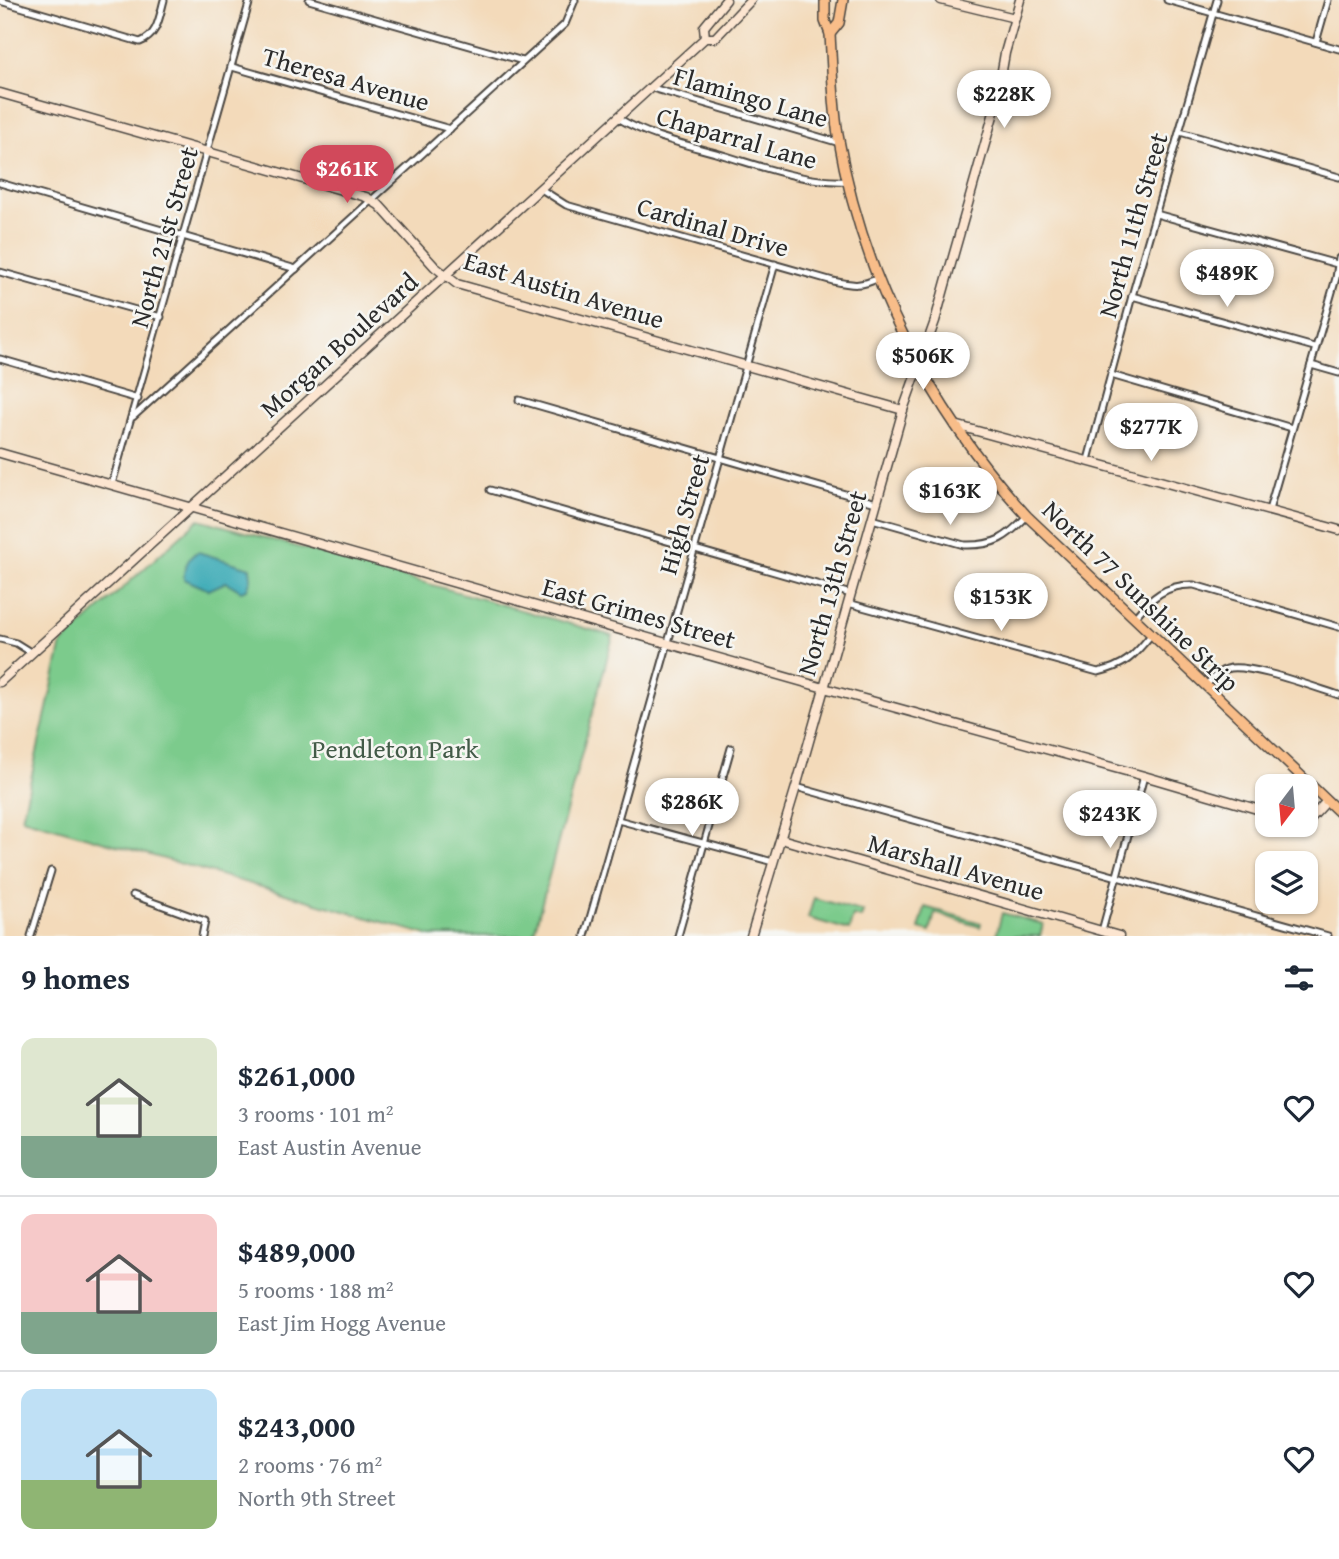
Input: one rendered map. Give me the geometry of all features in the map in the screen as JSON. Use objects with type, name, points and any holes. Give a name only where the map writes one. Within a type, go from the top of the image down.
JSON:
[{"type":"main road","name":"North 77 Sunshine Strip","points":[[825,0],[825,21],[830,34],[840,143],[866,243],[878,278],[918,365],[955,425],[991,475],[1027,516],[1339,812]]},
{"type":"main road","name":"North 77 Sunshine Strip","points":[[830,34],[839,23],[842,0]]},
{"type":"street","points":[[0,1],[139,42],[155,33],[164,0]]},
{"type":"street","name":"North 21st Street","points":[[113,484],[250,0]]},
{"type":"street","points":[[309,0],[523,61]]},
{"type":"street","points":[[133,417],[565,24],[575,0]]},
{"type":"street","name":"Morgan Boulevard","points":[[705,38],[704,27],[726,0]]},
{"type":"street","name":"Morgan Boulevard","points":[[0,682],[705,38],[715,38],[751,0]]},
{"type":"street","points":[[940,0],[1015,18]]},
{"type":"street","name":"North 13th Street","points":[[751,936],[903,410],[934,321],[994,113],[1005,53],[1020,0]]},
{"type":"street","points":[[1167,0],[1339,49]]},
{"type":"street","name":"North 11th Street","points":[[1088,460],[1217,0]]},
{"type":"street","points":[[1316,42],[1328,0]]},
{"type":"street","name":"Theresa Avenue","points":[[232,67],[450,129]]},
{"type":"street","name":"Flamingo Lane","points":[[652,88],[840,143]]},
{"type":"street","name":"East Austin Avenue","points":[[0,93],[372,200],[435,267],[457,284],[903,410]]},
{"type":"street","name":"Chaparral Lane","points":[[618,118],[646,133],[788,174],[825,182],[848,181]]},
{"type":"street","points":[[1180,132],[1339,177]]},
{"type":"street","points":[[0,183],[296,269]]},
{"type":"street","name":"Cardinal Drive","points":[[541,189],[566,205],[856,286],[866,285],[878,278]]},
{"type":"street","points":[[1156,214],[1338,261],[1337,278],[1314,347],[1269,510]]},
{"type":"street","name":"High Street","points":[[585,936],[775,264]]},
{"type":"street","points":[[0,272],[161,317]]},
{"type":"street","points":[[1132,296],[1314,347]]},
{"type":"street","points":[[0,359],[138,399]]},
{"type":"street","points":[[1311,365],[1339,373]]},
{"type":"street","points":[[1111,375],[1292,428]]},
{"type":"street","points":[[519,400],[876,503]]},
{"type":"street","points":[[955,425],[1339,530]]},
{"type":"street","name":"East Grimes Street","points":[[0,453],[1255,808]]},
{"type":"street","points":[[490,490],[695,549],[1098,672],[1116,668],[1132,657],[1151,635]]},
{"type":"street","points":[[872,519],[964,545],[979,545],[1003,539],[1027,516]]},
{"type":"street","points":[[1134,618],[1160,592],[1182,585],[1194,585],[1339,627]]},
{"type":"street","points":[[0,639],[16,643],[32,653]]},
{"type":"street","points":[[1205,686],[1225,669],[1235,667],[1339,695]]},
{"type":"street","points":[[678,936],[731,748]]},
{"type":"street","points":[[1102,931],[1144,776]]},
{"type":"street","points":[[796,787],[1328,936]]},
{"type":"street","points":[[1318,811],[1327,801]]},
{"type":"street","points":[[618,820],[773,862]]},
{"type":"street","name":"Marshall Avenue","points":[[781,839],[1119,936]]},
{"type":"street","points":[[31,936],[51,871]]},
{"type":"street","points":[[133,895],[205,921],[202,936]]},
{"type":"green space","name":"Pendleton Park","points":[[199,519],[613,636],[533,936],[431,936],[22,818],[62,643]]},
{"type":"green space","points":[[814,898],[863,912],[861,918],[853,916],[849,930],[808,918]]},
{"type":"green space","points":[[925,907],[981,923],[980,927],[935,913],[930,932],[919,929]]},
{"type":"green space","points":[[1002,913],[1043,924],[1040,936],[996,936]]},
{"type":"water","points":[[198,552],[250,568],[251,579],[247,589],[241,591],[226,582],[209,590],[184,579],[187,563]]}]
